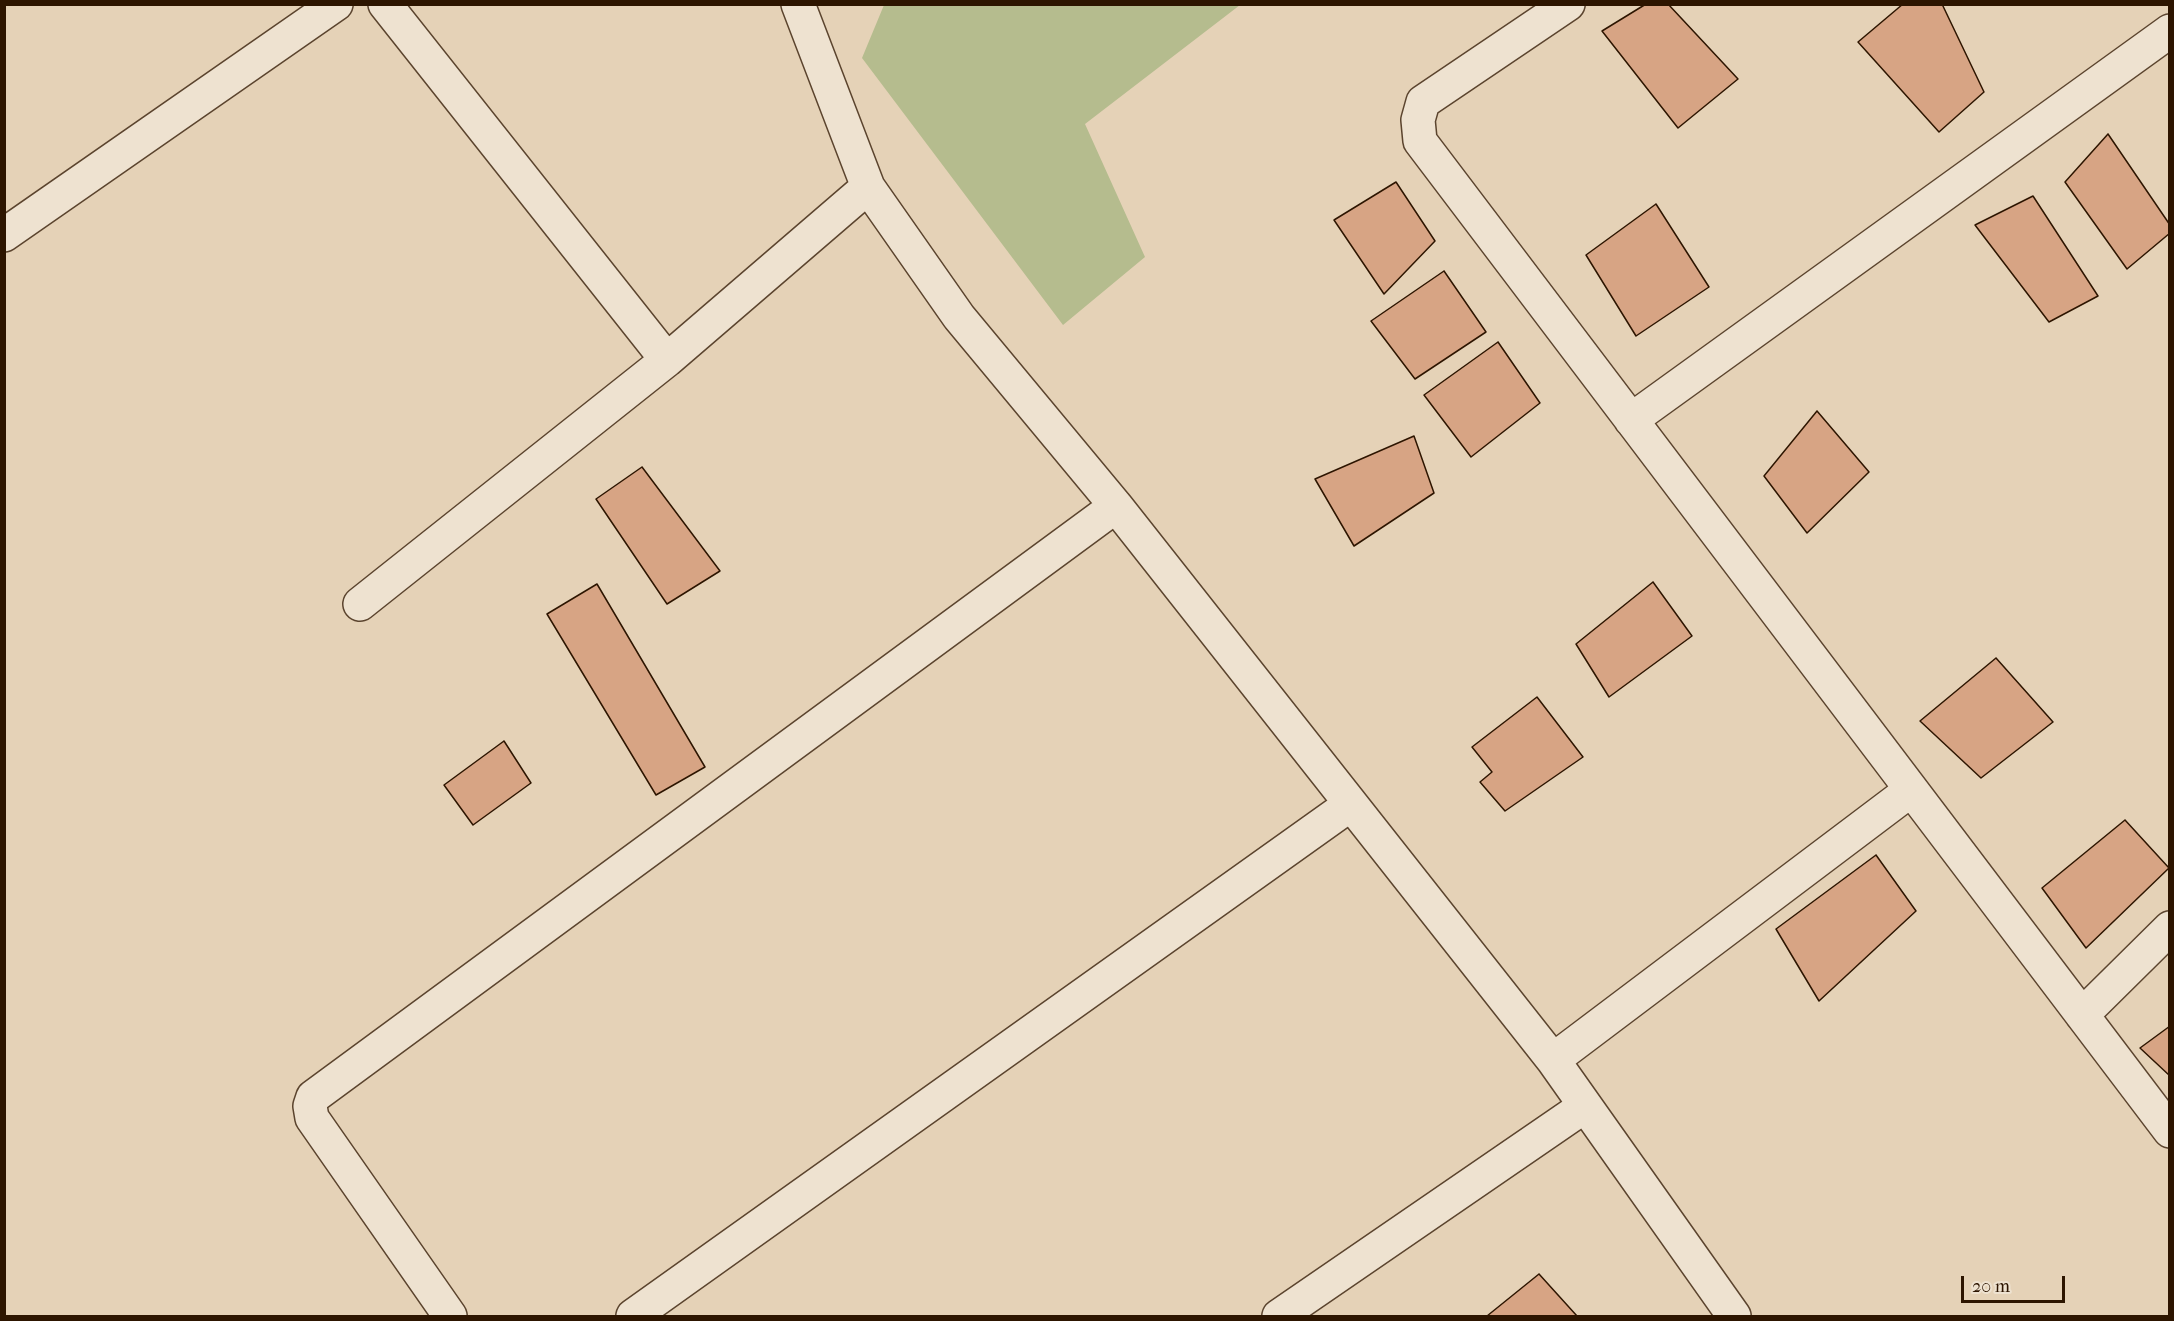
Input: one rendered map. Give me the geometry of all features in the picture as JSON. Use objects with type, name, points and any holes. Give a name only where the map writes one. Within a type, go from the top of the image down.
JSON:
[{"type":"street","points":[[4,235],[336,4]]},
{"type":"street","points":[[385,4],[667,360]]},
{"type":"street","points":[[798,4],[868,187],[959,317],[1116,506],[1553,1060],[1734,1317]]},
{"type":"street","points":[[1568,4],[1423,102],[1418,120],[1420,141],[2169,1131]]},
{"type":"street","points":[[1631,420],[2169,31]]},
{"type":"street","points":[[360,604],[667,360],[868,187]]},
{"type":"street","points":[[450,1317],[312,1118],[310,1106],[313,1097],[1116,506]]},
{"type":"street","points":[[1553,1060],[1911,790]]},
{"type":"street","points":[[633,1317],[1351,804]]},
{"type":"street","points":[[2082,1015],[2169,928]]},
{"type":"street","points":[[1279,1317],[1585,1106]]},
{"type":"green space","points":[[884,5],[1240,5],[1085,124],[1145,257],[1063,325],[862,58]]},
{"type":"building","points":[[1646,4],[1668,4],[1738,79],[1678,128],[1602,31]]},
{"type":"building","points":[[1903,4],[1942,4],[1984,92],[1939,132],[1858,42]]},
{"type":"building","points":[[2108,134],[2170,225],[2170,233],[2127,269],[2065,182]]},
{"type":"building","points":[[1396,182],[1435,241],[1384,294],[1334,220]]},
{"type":"building","points":[[2033,196],[2098,296],[2049,322],[1975,225]]},
{"type":"building","points":[[1656,204],[1709,287],[1636,336],[1586,255]]},
{"type":"building","points":[[1444,271],[1486,332],[1415,379],[1371,321]]},
{"type":"building","points":[[1498,342],[1540,403],[1471,457],[1424,395]]},
{"type":"building","points":[[1817,411],[1869,472],[1807,533],[1764,476]]},
{"type":"building","points":[[1414,436],[1434,493],[1354,546],[1315,479]]},
{"type":"building","points":[[642,467],[720,571],[667,604],[596,499]]},
{"type":"building","points":[[1653,582],[1692,636],[1609,697],[1576,644]]},
{"type":"building","points":[[597,584],[705,767],[656,795],[547,614]]},
{"type":"building","points":[[1996,658],[2053,722],[1981,778],[1920,721]]},
{"type":"building","points":[[1537,697],[1583,757],[1505,811],[1480,782],[1492,772],[1472,747]]},
{"type":"building","points":[[504,741],[531,783],[473,825],[444,785]]},
{"type":"building","points":[[2125,820],[2169,868],[2086,948],[2042,888]]},
{"type":"building","points":[[1876,855],[1916,911],[1819,1001],[1776,929]]},
{"type":"building","points":[[2170,1026],[2170,1076],[2140,1048]]},
{"type":"building","points":[[1539,1274],[1577,1316],[1487,1316]]}]
